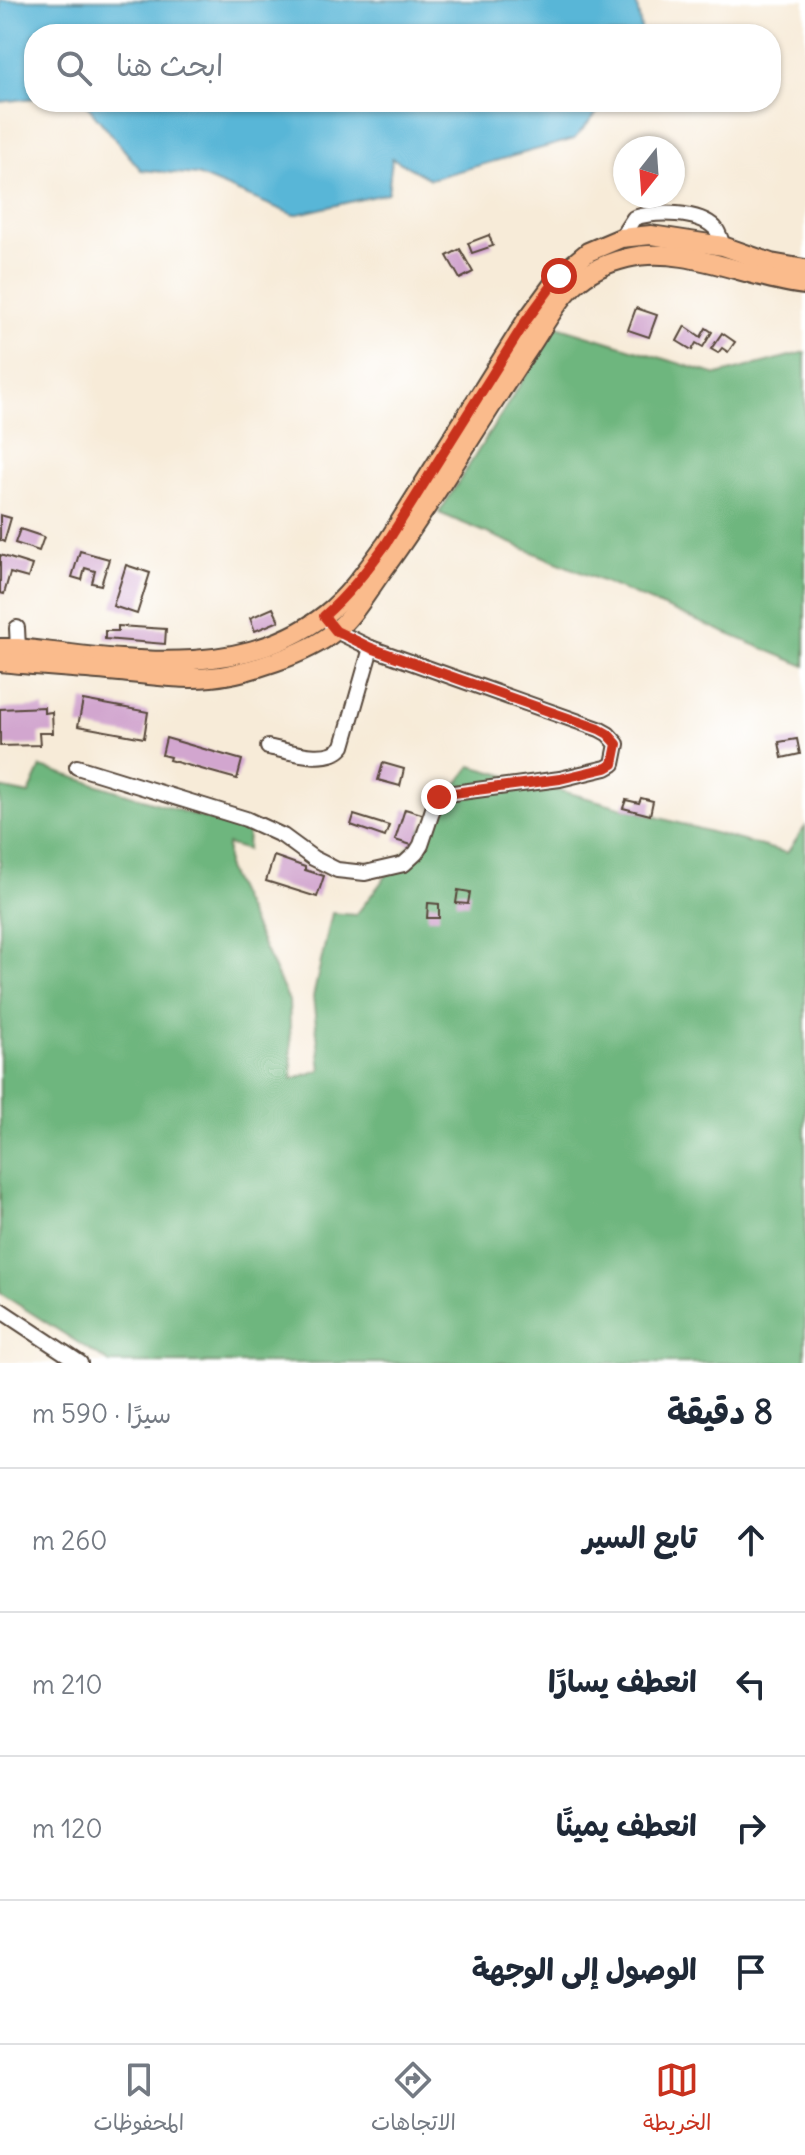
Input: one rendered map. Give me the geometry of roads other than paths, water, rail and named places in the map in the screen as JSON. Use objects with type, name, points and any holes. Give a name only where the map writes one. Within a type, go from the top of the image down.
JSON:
[{"type":"main road","points":[[330,623],[340,602],[386,544],[526,321],[572,263],[588,252],[621,238],[651,235],[723,246],[771,263],[805,269]]},
{"type":"main road","points":[[9,656],[154,660],[218,658],[330,623],[356,607],[394,556],[554,309],[583,276],[608,263],[653,254],[805,285]]},
{"type":"street","points":[[77,767],[246,819],[283,836],[313,858],[337,870],[365,873],[404,864],[416,853],[439,797],[560,779],[613,764],[617,744],[599,729],[371,648],[330,623]]},
{"type":"street","points":[[9,656],[17,628]]},
{"type":"street","points":[[268,747],[317,756],[332,756],[338,752],[343,746],[371,648]]},
{"type":"street","points":[[0,1310],[80,1363]]},
{"type":"water","points":[[0,0],[636,0],[640,24],[24,24],[24,99],[0,102]]},
{"type":"water","points":[[92,112],[598,112],[574,139],[430,179],[392,158],[388,193],[294,215],[197,175],[141,170]]}]
